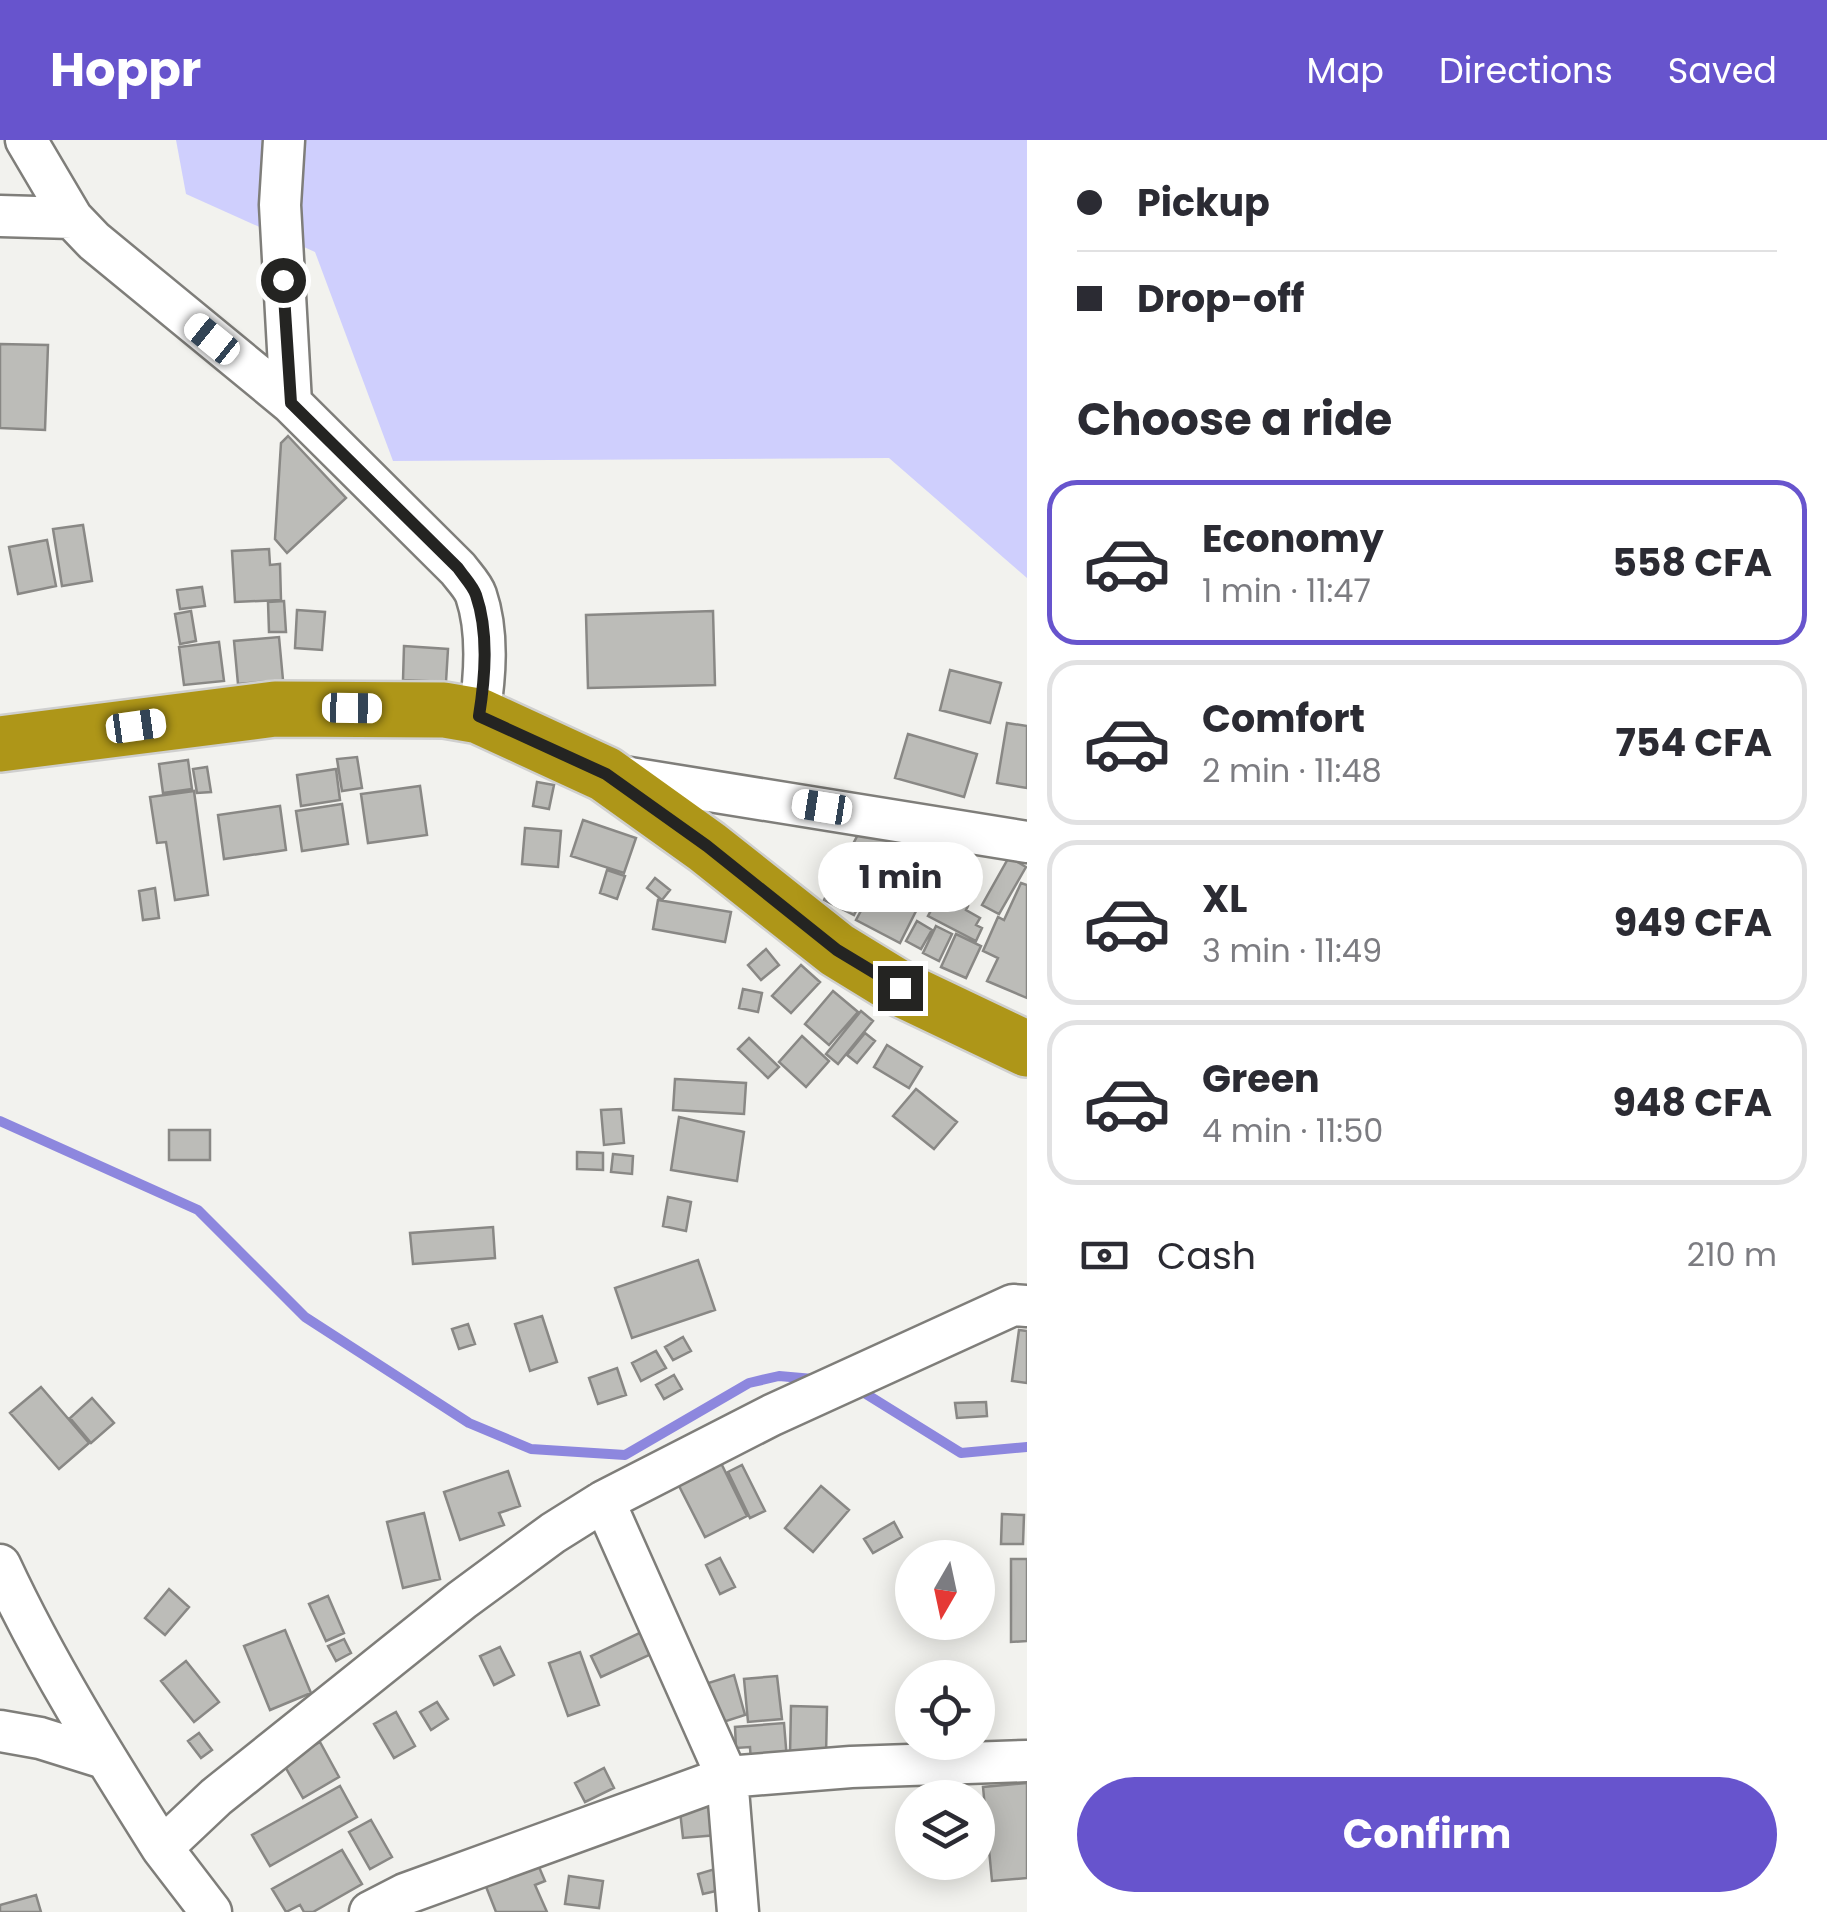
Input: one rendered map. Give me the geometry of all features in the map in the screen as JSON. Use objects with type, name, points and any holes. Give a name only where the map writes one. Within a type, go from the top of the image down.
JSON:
[{"type":"highway","points":[[0,744],[275,710],[444,710],[479,716],[606,774],[707,846],[837,950],[900,988],[1027,1049]]},
{"type":"street","points":[[26,140],[72,218],[133,275],[291,403],[458,568],[476,594],[484,650],[479,716]]},
{"type":"street","points":[[284,140],[280,205],[291,403]]},
{"type":"street","points":[[0,216],[72,218]]},
{"type":"street","points":[[606,774],[1027,842]]},
{"type":"street","points":[[162,1848],[216,1797],[462,1600],[604,1501],[772,1415],[1013,1306],[1027,1306]]},
{"type":"street","points":[[604,1501],[727,1777],[738,1912]]},
{"type":"street","points":[[0,1565],[24,1618],[104,1758],[162,1848],[212,1912]]},
{"type":"street","points":[[0,1731],[40,1738],[104,1758]]},
{"type":"street","points":[[388,1903],[727,1777],[851,1767],[1027,1762]]},
{"type":"street","points":[[388,1903],[456,1912]]},
{"type":"shaded area","points":[[176,140],[1027,140],[1027,578],[889,458],[393,461],[315,252],[186,194]]},
{"type":"building","points":[[0,344],[48,345],[45,430],[0,428]]},
{"type":"building","points":[[288,436],[346,498],[287,553],[275,539],[281,443]]},
{"type":"building","points":[[83,525],[92,581],[62,586],[53,529]]},
{"type":"building","points":[[47,540],[56,586],[18,594],[9,547]]},
{"type":"building","points":[[269,549],[270,565],[280,564],[281,600],[235,602],[232,551]]},
{"type":"building","points":[[202,587],[205,606],[180,609],[177,590]]},
{"type":"building","points":[[284,601],[286,632],[269,632],[268,602]]},
{"type":"building","points":[[297,610],[325,612],[322,650],[295,648]]},
{"type":"building","points":[[191,611],[196,641],[180,644],[175,614]]},
{"type":"building","points":[[713,611],[715,685],[588,688],[586,615]]},
{"type":"building","points":[[279,637],[283,680],[238,684],[234,641]]},
{"type":"building","points":[[219,642],[224,681],[184,685],[179,647]]},
{"type":"building","points":[[404,646],[448,649],[446,682],[403,680]]},
{"type":"building","points":[[950,670],[1001,683],[990,723],[940,710]]},
{"type":"building","points":[[1007,723],[1027,726],[1027,788],[997,783]]},
{"type":"building","points":[[908,734],[977,754],[964,797],[895,778]]},
{"type":"building","points":[[357,757],[362,788],[342,791],[337,759]]},
{"type":"building","points":[[188,760],[192,789],[163,793],[159,764]]},
{"type":"building","points":[[207,767],[211,792],[197,793],[193,769]]},
{"type":"building","points":[[336,769],[340,800],[301,806],[297,775]]},
{"type":"building","points":[[537,782],[554,785],[549,809],[533,806]]},
{"type":"building","points":[[420,786],[427,835],[368,843],[361,794]]},
{"type":"building","points":[[194,791],[208,895],[175,900],[166,842],[157,843],[150,797]]},
{"type":"building","points":[[342,804],[348,844],[302,851],[296,811]]},
{"type":"building","points":[[280,806],[286,850],[224,859],[218,815]]},
{"type":"building","points":[[583,820],[636,838],[624,873],[571,856]]},
{"type":"building","points":[[865,821],[894,835],[854,915],[824,900]]},
{"type":"building","points":[[525,828],[561,831],[558,867],[522,864]]},
{"type":"building","points":[[1009,857],[1026,867],[999,914],[982,905]]},
{"type":"building","points":[[888,861],[904,869],[899,880],[911,886],[903,902],[917,909],[900,943],[856,920]]},
{"type":"building","points":[[607,870],[625,876],[617,899],[600,893]]},
{"type":"building","points":[[655,878],[670,890],[662,900],[647,888]]},
{"type":"building","points":[[1021,883],[1027,885],[1027,998],[987,981],[998,958],[983,951],[998,917],[1004,920]]},
{"type":"building","points":[[155,888],[159,918],[143,920],[139,891]]},
{"type":"building","points":[[941,892],[968,906],[966,910],[980,918],[976,925],[982,928],[976,941],[928,916]]},
{"type":"building","points":[[658,900],[731,912],[725,942],[653,929]]},
{"type":"building","points":[[917,921],[932,930],[921,949],[906,941]]},
{"type":"building","points":[[936,926],[952,934],[939,961],[923,953]]},
{"type":"building","points":[[956,934],[981,946],[966,978],[941,967]]},
{"type":"building","points":[[766,949],[779,965],[761,980],[748,965]]},
{"type":"building","points":[[801,965],[820,982],[791,1013],[772,996]]},
{"type":"building","points":[[743,989],[762,993],[758,1012],[739,1008]]},
{"type":"building","points":[[833,991],[858,1012],[829,1045],[805,1024]]},
{"type":"building","points":[[861,1011],[873,1021],[838,1064],[826,1054]]},
{"type":"building","points":[[865,1033],[875,1041],[857,1063],[847,1055]]},
{"type":"building","points":[[802,1036],[829,1061],[806,1087],[779,1062]]},
{"type":"building","points":[[749,1038],[779,1067],[768,1078],[738,1049]]},
{"type":"building","points":[[887,1045],[922,1067],[909,1088],[874,1067]]},
{"type":"building","points":[[675,1079],[746,1083],[744,1114],[673,1110]]},
{"type":"building","points":[[916,1089],[957,1122],[934,1149],[893,1116]]},
{"type":"building","points":[[621,1109],[624,1143],[604,1145],[601,1110]]},
{"type":"building","points":[[679,1117],[744,1132],[737,1181],[671,1170]]},
{"type":"building","points":[[169,1130],[210,1130],[210,1160],[169,1160]]},
{"type":"building","points":[[577,1152],[603,1153],[603,1170],[577,1169]]},
{"type":"building","points":[[613,1154],[633,1156],[632,1174],[611,1172]]},
{"type":"building","points":[[668,1197],[691,1202],[686,1231],[663,1226]]},
{"type":"building","points":[[493,1227],[495,1258],[413,1264],[410,1233]]},
{"type":"building","points":[[698,1260],[715,1310],[632,1338],[615,1288]]},
{"type":"building","points":[[542,1316],[557,1362],[530,1371],[515,1324]]},
{"type":"building","points":[[468,1324],[475,1344],[459,1349],[452,1329]]},
{"type":"building","points":[[1019,1330],[1027,1331],[1027,1383],[1012,1381]]},
{"type":"building","points":[[683,1337],[691,1351],[673,1360],[665,1347]]},
{"type":"building","points":[[656,1351],[666,1368],[641,1381],[632,1363]]},
{"type":"building","points":[[617,1368],[626,1395],[598,1404],[589,1378]]},
{"type":"building","points":[[674,1375],[682,1389],[664,1399],[656,1385]]},
{"type":"building","points":[[41,1387],[89,1443],[59,1469],[10,1413]]},
{"type":"building","points":[[92,1398],[114,1423],[91,1443],[70,1418]]},
{"type":"building","points":[[986,1402],[987,1416],[957,1418],[955,1403]]},
{"type":"building","points":[[719,1459],[747,1516],[705,1537],[676,1480]]},
{"type":"building","points":[[742,1465],[765,1511],[750,1518],[728,1472]]},
{"type":"building","points":[[508,1471],[520,1506],[499,1513],[504,1525],[460,1540],[444,1492]]},
{"type":"building","points":[[821,1486],[849,1510],[813,1552],[785,1528]]},
{"type":"building","points":[[424,1513],[440,1579],[403,1588],[387,1522]]},
{"type":"building","points":[[1002,1514],[1024,1515],[1023,1544],[1001,1544]]},
{"type":"building","points":[[894,1522],[902,1537],[873,1553],[864,1539]]},
{"type":"building","points":[[720,1558],[735,1587],[720,1594],[706,1565]]},
{"type":"building","points":[[1011,1559],[1027,1559],[1027,1641],[1011,1642]]},
{"type":"building","points":[[169,1589],[189,1607],[165,1635],[145,1618]]},
{"type":"building","points":[[328,1596],[344,1633],[326,1641],[309,1604]]},
{"type":"building","points":[[648,1629],[658,1651],[601,1677],[591,1656]]},
{"type":"building","points":[[285,1630],[311,1693],[270,1710],[244,1646]]},
{"type":"building","points":[[344,1639],[351,1653],[336,1661],[328,1646]]},
{"type":"building","points":[[500,1647],[514,1675],[494,1685],[480,1656]]},
{"type":"building","points":[[580,1652],[599,1705],[568,1716],[549,1663]]},
{"type":"building","points":[[186,1661],[219,1702],[194,1722],[161,1681]]},
{"type":"building","points":[[734,1675],[745,1715],[717,1724],[705,1684]]},
{"type":"building","points":[[777,1676],[782,1719],[748,1722],[744,1679]]},
{"type":"building","points":[[437,1702],[448,1719],[431,1730],[420,1712]]},
{"type":"building","points":[[791,1706],[827,1707],[826,1756],[790,1755]]},
{"type":"building","points":[[396,1712],[415,1746],[394,1758],[374,1724]]},
{"type":"building","points":[[784,1723],[787,1760],[751,1763],[750,1747],[736,1748],[735,1727]]},
{"type":"building","points":[[199,1733],[212,1750],[201,1758],[188,1741]]},
{"type":"building","points":[[320,1742],[339,1777],[303,1798],[283,1763]]},
{"type":"building","points":[[604,1768],[614,1788],[585,1802],[575,1783]]},
{"type":"building","points":[[1027,1783],[1027,1878],[992,1881],[995,1786]]},
{"type":"building","points":[[340,1786],[357,1817],[270,1866],[252,1835]]},
{"type":"building","points":[[712,1799],[717,1835],[683,1838],[679,1802]]},
{"type":"building","points":[[371,1820],[392,1857],[370,1869],[349,1832]]},
{"type":"building","points":[[342,1850],[362,1884],[313,1912],[304,1912],[300,1905],[286,1912],[272,1889]]},
{"type":"building","points":[[533,1853],[545,1881],[535,1885],[547,1912],[496,1912],[481,1874]]},
{"type":"building","points":[[715,1869],[720,1890],[703,1894],[698,1874]]},
{"type":"building","points":[[569,1876],[603,1881],[599,1908],[565,1904]]},
{"type":"building","points":[[36,1895],[41,1912],[0,1912],[0,1905]]},
{"type":"waterway","points":[[0,1121],[198,1210],[305,1317],[469,1423],[531,1449],[625,1455],[749,1383],[779,1376],[813,1379]]},
{"type":"waterway","points":[[858,1389],[961,1453],[1027,1447]]},
{"type":"route","points":[[283,280],[291,403],[458,568],[476,594],[484,650],[479,716],[606,774],[707,846],[837,950],[900,988]]}]
